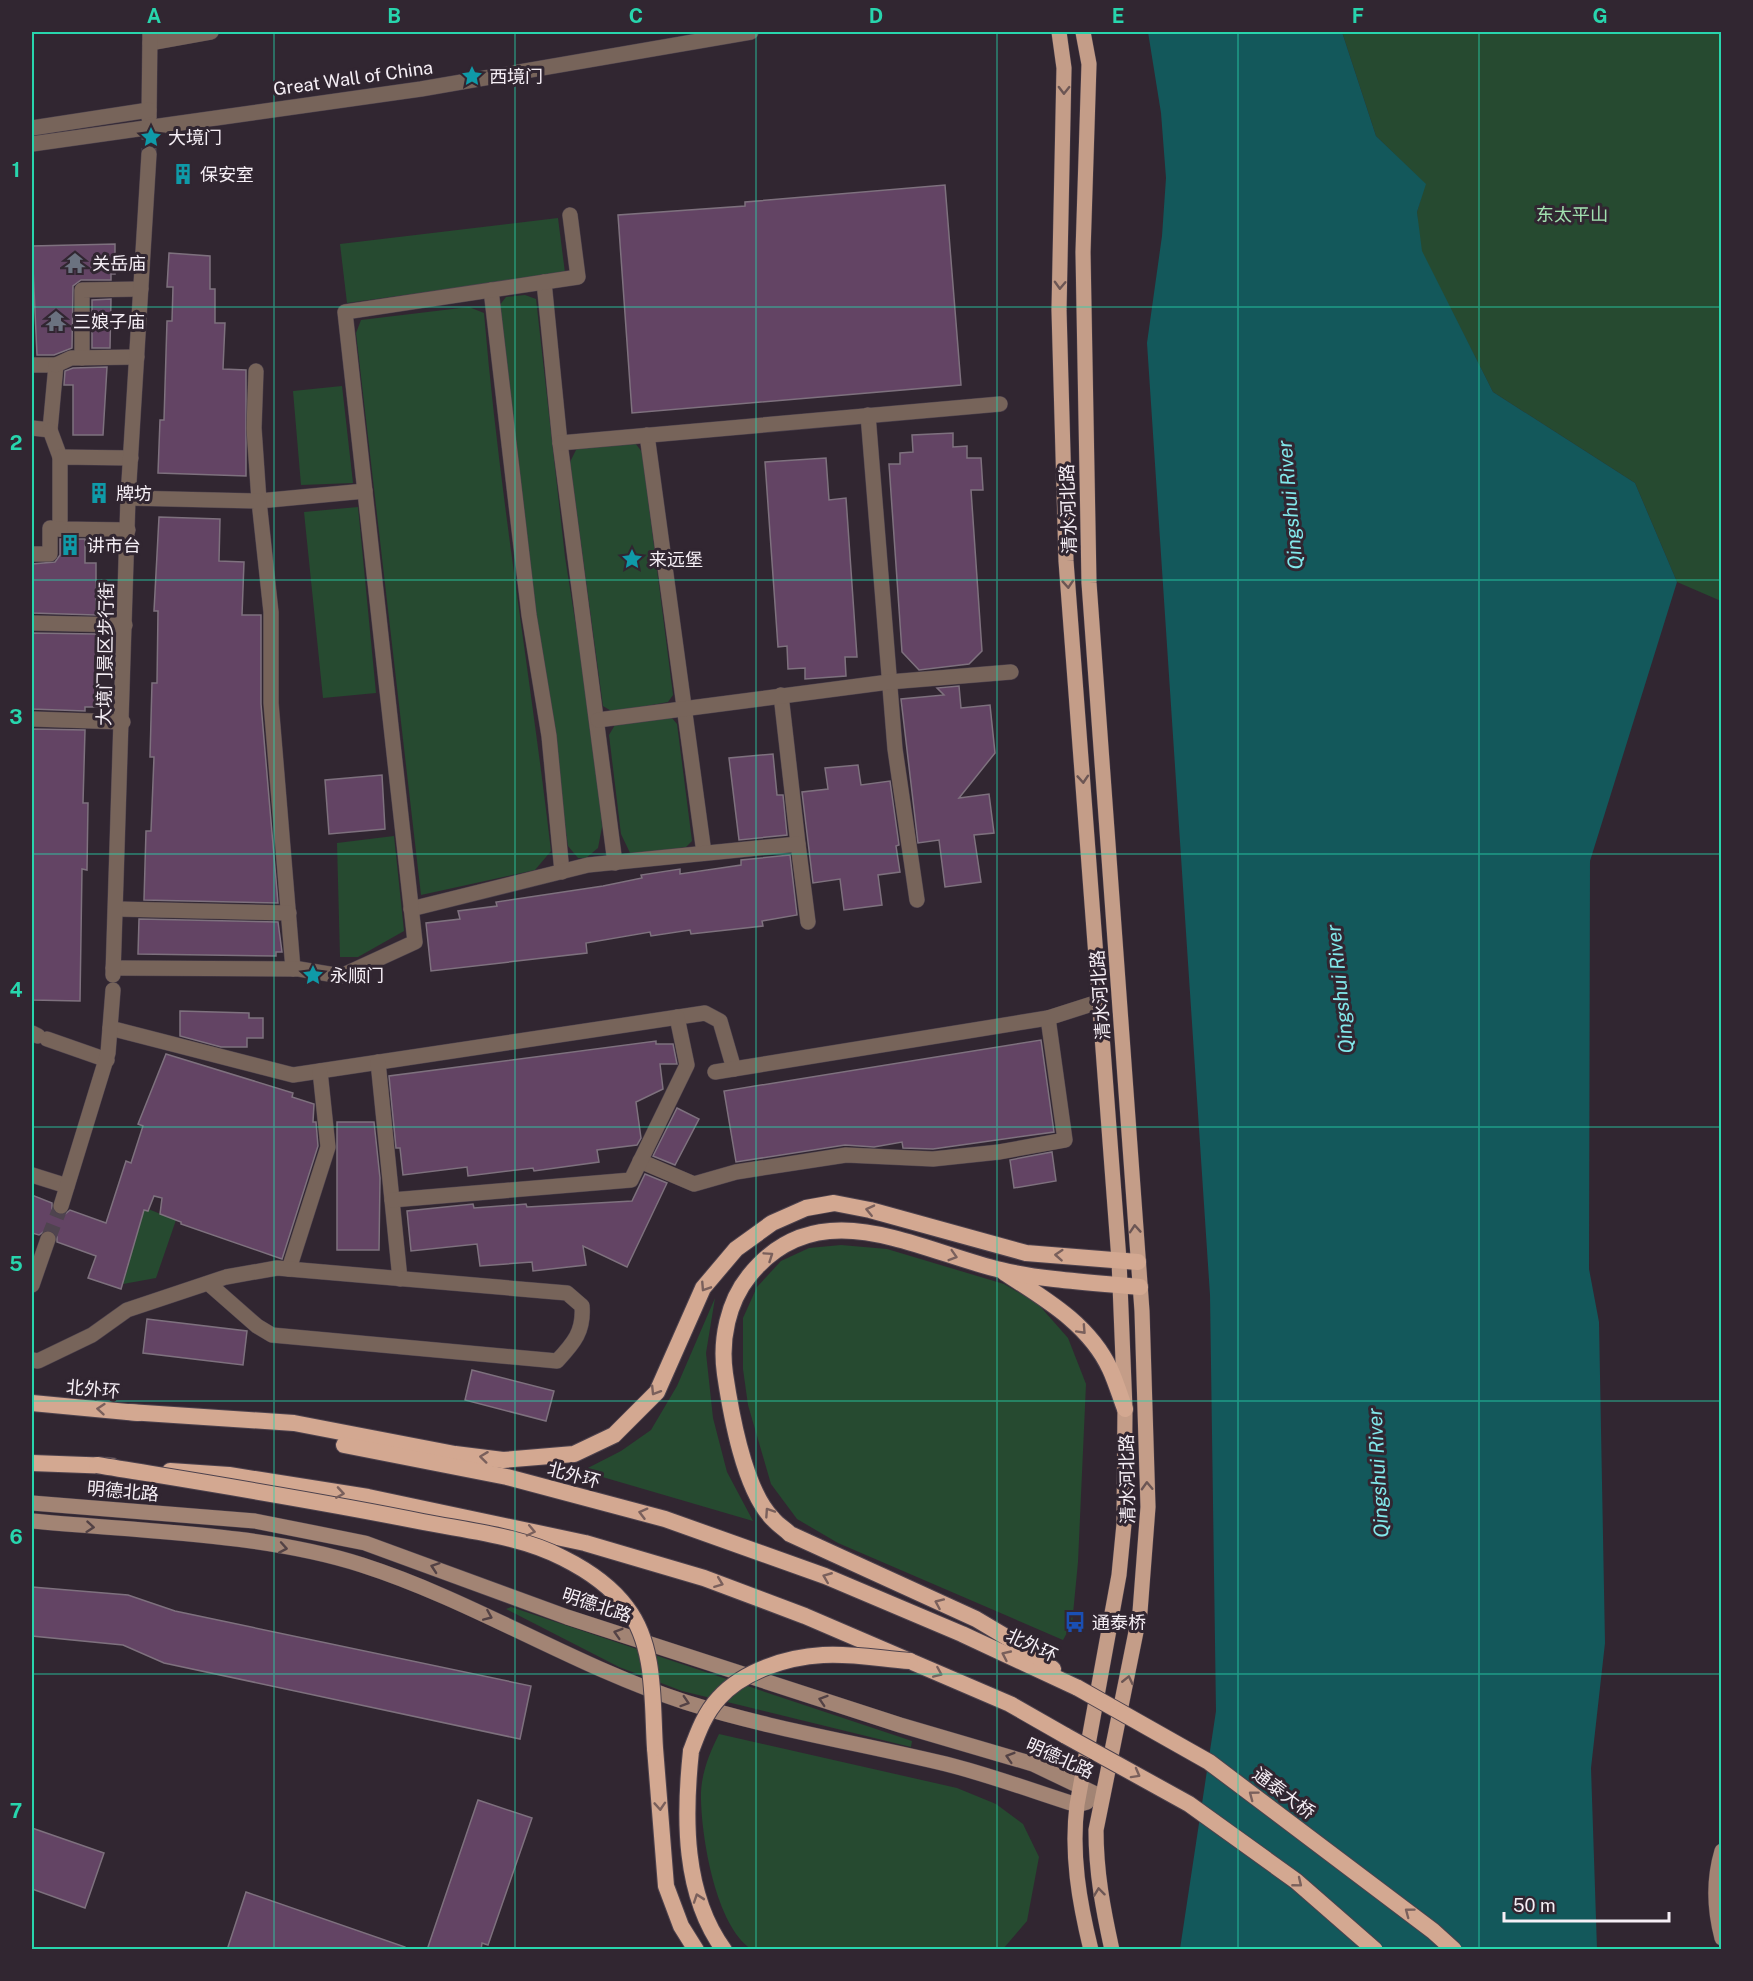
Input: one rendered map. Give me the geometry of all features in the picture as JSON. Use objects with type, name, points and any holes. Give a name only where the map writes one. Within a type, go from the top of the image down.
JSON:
[{"type":"highway","points":[[129,1412],[294,1423],[455,1454],[503,1460],[574,1454],[614,1435],[657,1392],[703,1288],[736,1249],[772,1223],[815,1207],[834,1203],[870,1210],[1026,1253],[1138,1262]]},
{"type":"highway","points":[[1078,1688],[1028,1650],[976,1619],[790,1534],[772,1519],[754,1488],[738,1443],[724,1366],[728,1313],[740,1286],[760,1262],[795,1237],[838,1229],[869,1231],[1002,1271],[1140,1287]]},
{"type":"highway","points":[[1002,1271],[1048,1300],[1088,1336],[1110,1369],[1125,1409]]},
{"type":"highway","name":"北外环","points":[[32,1403],[129,1412],[296,1435],[507,1477],[665,1519],[825,1576],[962,1634],[1078,1688]]},
{"type":"highway","points":[[32,1463],[97,1465],[229,1475],[368,1497],[585,1543],[704,1578],[805,1616],[1010,1704],[1189,1804],[1296,1881],[1375,1950]]},
{"type":"highway","points":[[97,1465],[505,1538],[562,1557],[602,1581],[627,1607],[639,1627],[650,1669],[666,1886],[681,1926],[696,1950]]},
{"type":"highway","points":[[724,1950],[696,1896],[686,1795],[691,1751],[701,1725],[718,1699],[736,1683],[777,1663],[823,1655],[910,1661]]},
{"type":"highway","name":"通泰大桥","points":[[1078,1688],[1209,1762],[1433,1931],[1454,1950]]},
{"type":"main road","name":"清水河北路","points":[[1059,32],[1065,68],[1059,310],[1066,561],[1121,1285],[1125,1409],[1124,1524],[1119,1575],[1077,1805],[1073,1843],[1076,1873],[1091,1950]]},
{"type":"main road","name":"清水河北路","points":[[1083,32],[1089,64],[1083,252],[1089,583],[1140,1287],[1148,1507],[1146,1550],[1130,1671],[1096,1830],[1096,1866],[1101,1906],[1112,1950]]},
{"type":"main road","name":"明德北路","points":[[32,1503],[255,1521],[365,1543],[567,1617],[900,1725],[1033,1764],[1102,1797]]},
{"type":"main road","name":"明德北路","points":[[32,1521],[244,1541],[362,1565],[492,1617],[640,1687],[742,1720],[947,1765],[1077,1805],[1102,1797]]},
{"type":"main road","points":[[1722,1851],[1716,1877],[1714,1905],[1722,1938]]},
{"type":"street","points":[[32,128],[149,117],[150,37],[211,32]]},
{"type":"street","name":"Great Wall of China","points":[[32,144],[421,89],[751,32]]},
{"type":"street","name":"大境门景区步行街","points":[[61,1206],[106,1060],[110,1028],[117,909],[128,498],[149,154]]},
{"type":"street","points":[[113,978],[293,969],[341,976],[415,942],[345,312],[578,277],[570,215]]},
{"type":"street","points":[[544,282],[560,442],[615,862]]},
{"type":"street","points":[[82,358],[82,290],[141,289]]},
{"type":"street","points":[[491,290],[529,615],[549,736],[562,872]]},
{"type":"street","points":[[32,365],[56,365],[71,358],[137,357]]},
{"type":"street","points":[[56,365],[50,430],[60,457],[60,529]]},
{"type":"street","points":[[256,371],[254,428],[271,612],[271,703],[293,969]]},
{"type":"street","points":[[560,442],[1000,404]]},
{"type":"street","points":[[868,415],[895,749],[917,900]]},
{"type":"street","points":[[32,428],[50,430]]},
{"type":"street","points":[[647,435],[704,854]]},
{"type":"street","points":[[60,457],[131,458]]},
{"type":"street","points":[[128,498],[260,501],[365,491]]},
{"type":"street","points":[[32,554],[50,554],[50,528],[128,530]]},
{"type":"street","points":[[32,623],[125,625]]},
{"type":"street","points":[[598,720],[889,682],[1011,672]]},
{"type":"street","points":[[781,695],[808,922]]},
{"type":"street","points":[[32,719],[123,722]]},
{"type":"street","points":[[411,909],[562,872],[615,862],[798,844]]},
{"type":"street","points":[[117,909],[289,913]]},
{"type":"street","points":[[715,1072],[1048,1018],[1098,1002]]},
{"type":"street","points":[[110,1028],[293,1075],[705,1013],[720,1021],[734,1069]]},
{"type":"street","points":[[392,1200],[631,1180],[687,1065],[676,1017]]},
{"type":"street","points":[[640,1161],[677,1179],[694,1184],[736,1172],[846,1155],[933,1159],[999,1152],[1065,1140],[1048,1018]]},
{"type":"street","points":[[39,1036],[106,1060]]},
{"type":"street","points":[[378,1062],[400,1279]]},
{"type":"street","points":[[289,1269],[328,1147],[320,1071]]},
{"type":"street","points":[[32,1175],[68,1186]]},
{"type":"street","points":[[32,1285],[42,1241]]},
{"type":"street","points":[[32,1360],[38,1361],[92,1335],[127,1310],[208,1282],[277,1268],[567,1293],[582,1306],[584,1322],[577,1340],[557,1361],[272,1335],[257,1326],[208,1282]]},
{"type":"green space","name":"东太平山","points":[[1342,32],[1721,32],[1721,601],[1677,582],[1635,483],[1493,392],[1419,247],[1417,212],[1425,184],[1376,136]]},
{"type":"green space","points":[[558,218],[565,273],[347,303],[340,244]]},
{"type":"green space","points":[[525,295],[536,299],[565,557],[596,753],[602,827],[598,848],[586,858],[578,858],[568,846],[517,474],[499,306],[506,297]]},
{"type":"green space","points":[[469,307],[484,313],[506,515],[551,851],[535,870],[421,895],[356,333],[361,320]]},
{"type":"green space","points":[[342,386],[353,483],[301,485],[293,391]]},
{"type":"green space","points":[[635,443],[642,452],[673,695],[668,702],[613,712],[603,706],[570,462],[577,448]]},
{"type":"green space","points":[[358,507],[376,693],[323,698],[304,512]]},
{"type":"green space","points":[[671,717],[677,724],[692,841],[686,847],[631,855],[621,834],[609,735],[615,725]]},
{"type":"green space","points":[[394,836],[404,931],[358,957],[340,957],[337,843]]},
{"type":"green space","points":[[148,1209],[176,1220],[156,1278],[123,1284],[144,1210]]},
{"type":"green space","points":[[841,1245],[887,1249],[1004,1284],[1038,1304],[1068,1338],[1086,1384],[1078,1562],[1072,1624],[1063,1640],[838,1543],[797,1519],[771,1484],[748,1405],[743,1369],[743,1318],[757,1287],[781,1261],[809,1248]]},
{"type":"green space","points":[[715,1298],[706,1353],[713,1418],[727,1472],[753,1521],[582,1471],[621,1451],[651,1430],[677,1386]]},
{"type":"green space","points":[[511,1607],[912,1741],[911,1747],[682,1691],[619,1667],[506,1609]]},
{"type":"green space","points":[[719,1734],[957,1788],[996,1804],[1023,1824],[1039,1857],[1027,1921],[1003,1949],[751,1949],[739,1937],[720,1902],[704,1837],[702,1782]]},
{"type":"water","name":"Qingshui River","points":[[1148,32],[1342,32],[1376,136],[1426,184],[1417,212],[1422,251],[1493,392],[1635,483],[1677,582],[1590,861],[1589,1269],[1599,1322],[1605,1643],[1591,1768],[1597,1949],[1180,1949],[1216,1711],[1210,1295],[1147,343],[1162,236],[1166,178],[1161,113]]},
{"type":"building","points":[[945,185],[961,385],[632,413],[618,215],[745,206],[745,202]]},
{"type":"building","points":[[115,244],[115,274],[111,274],[111,280],[81,280],[73,286],[72,348],[54,355],[37,355],[32,246]]},
{"type":"building","points":[[169,253],[210,256],[210,289],[215,289],[215,323],[225,323],[223,369],[246,370],[246,476],[158,473],[160,420],[164,420],[167,321],[172,321],[173,287],[167,287]]},
{"type":"building","points":[[111,299],[110,348],[92,348],[92,300]]},
{"type":"building","points":[[107,367],[103,435],[73,435],[73,385],[64,385],[65,371],[73,368]]},
{"type":"building","points":[[953,433],[953,447],[967,446],[967,458],[981,458],[983,490],[971,490],[982,651],[969,664],[919,670],[902,652],[889,464],[900,464],[900,453],[913,452],[912,435]]},
{"type":"building","points":[[826,458],[829,500],[846,498],[857,657],[845,657],[846,676],[805,679],[805,668],[788,669],[787,646],[778,647],[765,462]]},
{"type":"building","points":[[159,517],[220,519],[219,561],[244,562],[242,615],[261,615],[261,704],[278,903],[144,900],[146,831],[151,831],[154,757],[150,757],[152,683],[157,683],[158,611],[154,611]]},
{"type":"building","points":[[60,539],[85,539],[85,563],[96,563],[96,615],[32,613],[32,564],[55,562],[60,555]]},
{"type":"building","points":[[32,633],[96,634],[96,638],[100,639],[98,707],[85,707],[85,711],[32,709]]},
{"type":"building","points":[[959,686],[961,708],[990,705],[995,753],[959,798],[989,794],[994,833],[974,835],[981,882],[945,887],[939,840],[918,843],[901,699],[944,695],[937,688]]},
{"type":"building","points":[[32,729],[85,730],[83,803],[88,803],[87,870],[82,869],[80,1001],[32,1000]]},
{"type":"building","points":[[773,754],[777,795],[783,795],[787,835],[739,840],[729,758]]},
{"type":"building","points":[[858,765],[861,785],[890,781],[899,845],[896,846],[900,872],[878,875],[882,905],[844,910],[840,879],[813,883],[802,792],[828,789],[825,768]]},
{"type":"building","points":[[382,775],[385,829],[329,834],[325,780]]},
{"type":"building","points":[[790,855],[797,915],[762,921],[763,926],[691,934],[690,930],[651,936],[650,932],[586,943],[587,953],[431,971],[426,923],[460,919],[458,911],[497,906],[496,902],[603,886],[642,878],[641,875],[680,869],[680,874],[741,865],[741,860]]},
{"type":"building","points":[[139,919],[278,922],[282,952],[276,952],[276,956],[138,954]]},
{"type":"building","points":[[180,1011],[249,1013],[249,1018],[263,1018],[263,1038],[247,1038],[247,1047],[221,1047],[180,1036]]},
{"type":"building","points":[[1041,1040],[1054,1132],[933,1149],[903,1148],[902,1142],[874,1147],[845,1145],[736,1162],[724,1091]]},
{"type":"building","points":[[656,1041],[656,1044],[673,1044],[677,1064],[660,1064],[663,1089],[636,1102],[641,1138],[637,1145],[597,1150],[599,1162],[534,1171],[533,1168],[468,1176],[467,1167],[403,1175],[400,1148],[396,1148],[389,1076]]},
{"type":"building","points":[[166,1054],[293,1093],[292,1097],[314,1104],[313,1122],[316,1122],[318,1146],[282,1259],[181,1224],[181,1222],[160,1214],[162,1198],[154,1196],[148,1211],[144,1210],[121,1289],[88,1278],[96,1256],[57,1242],[57,1237],[52,1230],[46,1230],[39,1235],[32,1233],[32,1195],[52,1203],[52,1209],[58,1215],[64,1215],[70,1210],[106,1223],[126,1161],[131,1163],[143,1126],[138,1124]]},
{"type":"building","points":[[677,1108],[699,1119],[675,1165],[653,1156]]},
{"type":"building","points":[[337,1122],[374,1122],[380,1178],[379,1250],[337,1250]]},
{"type":"building","points":[[1052,1152],[1056,1181],[1014,1188],[1010,1160]]},
{"type":"building","points":[[645,1174],[667,1183],[627,1267],[583,1246],[586,1265],[533,1271],[532,1262],[480,1266],[477,1244],[411,1251],[407,1211],[473,1204],[474,1208],[526,1204],[527,1207],[632,1201]]},
{"type":"building","points":[[147,1319],[247,1331],[243,1365],[143,1353]]},
{"type":"building","points":[[472,1370],[554,1391],[546,1421],[465,1400]]},
{"type":"building","points":[[32,1587],[128,1595],[175,1611],[531,1686],[520,1739],[164,1663],[123,1645],[32,1636]]},
{"type":"building","points":[[478,1800],[532,1818],[488,1945],[482,1943],[481,1950],[427,1950]]},
{"type":"building","points":[[32,1828],[104,1853],[85,1908],[32,1889]]},
{"type":"building","points":[[246,1892],[405,1947],[405,1950],[227,1950]]},
{"type":"tunnel","points":[[149,125],[149,154]]},
{"type":"tunnel","points":[[48,1239],[61,1206]]},
{"type":"place","name":"西境门","points":[[472,76]]},
{"type":"place","name":"大境门","points":[[151,137]]},
{"type":"place","name":"保安室","points":[[183,174]]},
{"type":"place","name":"关岳庙","points":[[75,263]]},
{"type":"place","name":"三娘子庙","points":[[56,321]]},
{"type":"place","name":"牌坊","points":[[99,493]]},
{"type":"place","name":"讲市台","points":[[70,545]]},
{"type":"place","name":"来远堡","points":[[632,559]]},
{"type":"place","name":"永顺门","points":[[313,975]]},
{"type":"place","name":"通泰桥","points":[[1075,1622]]}]
